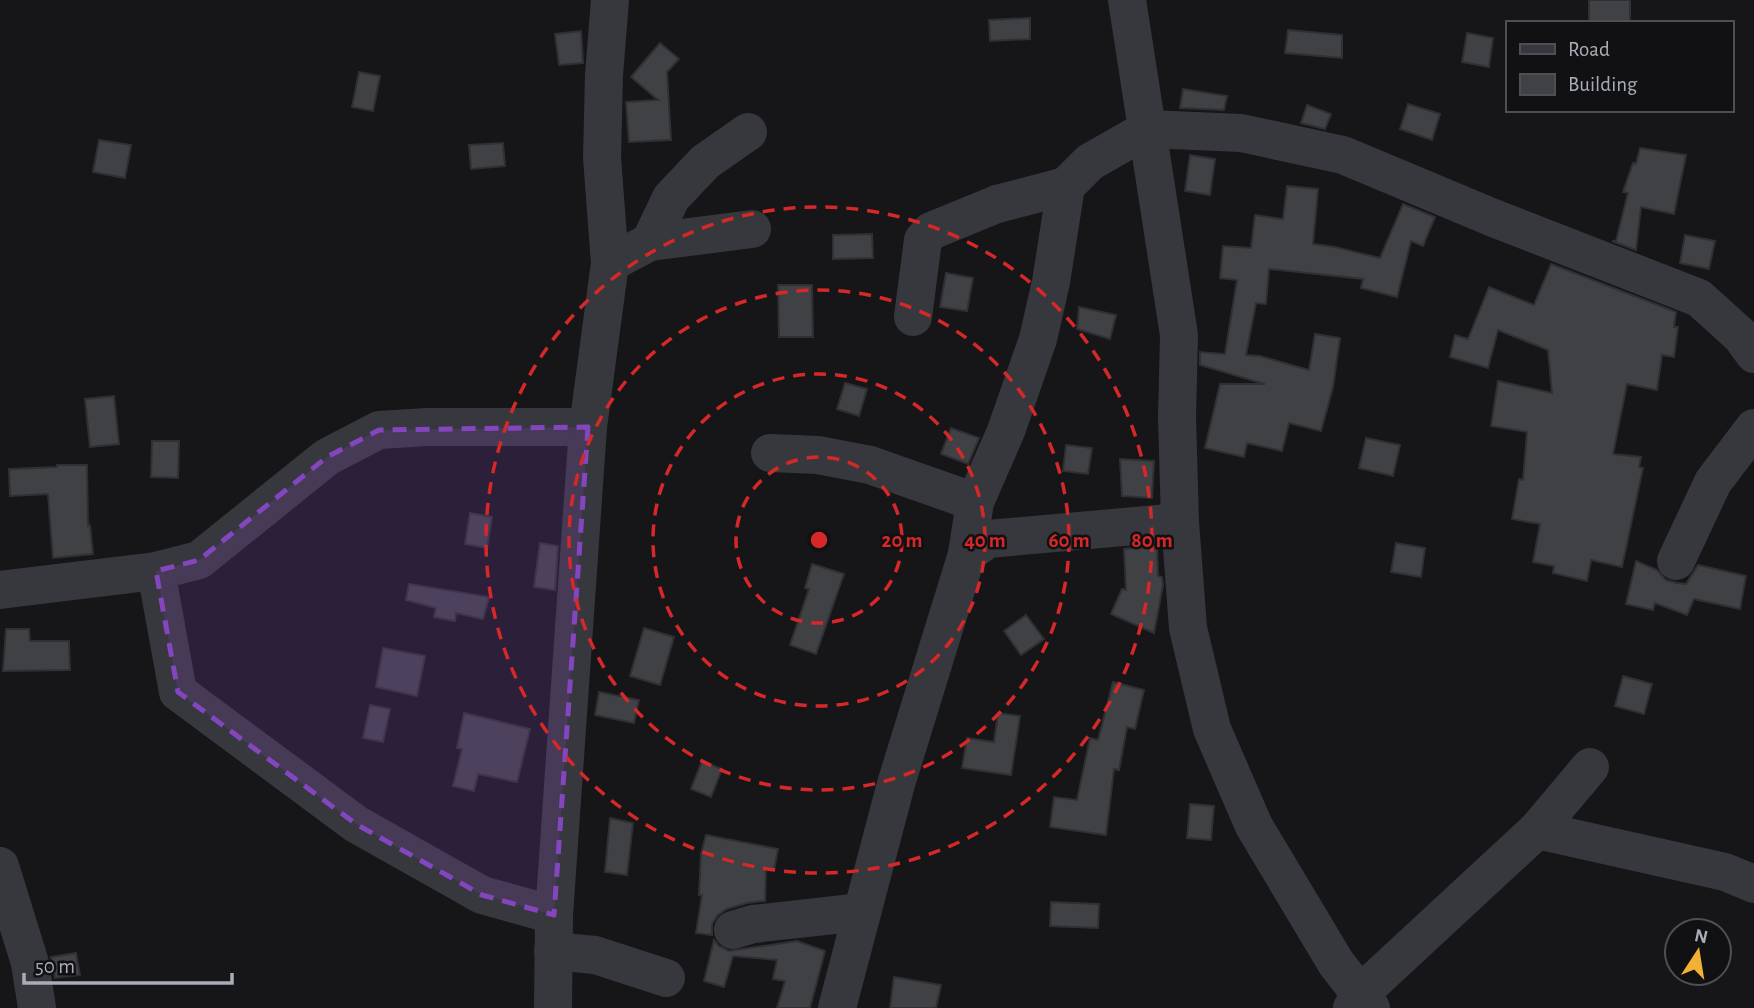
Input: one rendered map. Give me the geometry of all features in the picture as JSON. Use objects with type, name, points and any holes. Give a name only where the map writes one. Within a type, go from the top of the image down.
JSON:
[{"type":"street","points":[[553,1008],[554,933],[588,427],[610,263],[602,158],[604,75],[610,0]]},
{"type":"street","points":[[1127,0],[1179,335],[1177,417],[1180,522],[1188,628],[1212,729],[1254,826],[1361,1003],[1537,830],[1590,766]]},
{"type":"street","points":[[913,317],[923,240],[931,231],[997,204],[1066,186],[1090,162],[1148,129],[1241,133],[1343,155],[1491,217],[1699,298],[1741,336],[1754,354]]},
{"type":"street","points":[[650,242],[671,198],[705,162],[748,132]]},
{"type":"street","points":[[837,1008],[896,784],[967,554],[975,502],[1006,431],[1038,339],[1051,282],[1066,186]]},
{"type":"street","points":[[610,263],[650,242],[752,229]]},
{"type":"street","points":[[0,590],[156,571],[199,560],[327,457],[379,430],[428,427],[588,427]]},
{"type":"street","points":[[1676,561],[1713,482],[1754,428]]},
{"type":"street","points":[[770,453],[818,455],[870,465],[975,502]]},
{"type":"street","points":[[967,554],[988,539],[1180,522]]},
{"type":"street","points":[[156,571],[178,692],[356,824],[595,955],[666,978]]},
{"type":"street","points":[[1537,830],[1725,872],[1754,884]]},
{"type":"street","points":[[0,866],[30,963],[37,1008]]},
{"type":"street","points":[[733,930],[753,924],[862,912]]},
{"type":"highlighted area","points":[[588,427],[554,915],[482,895],[356,824],[178,692],[156,571],[199,560],[327,457],[379,430]]},
{"type":"building","points":[[1589,0],[1630,0],[1630,21],[1589,21]]},
{"type":"building","points":[[1030,18],[1030,39],[990,41],[989,20]]},
{"type":"building","points":[[1288,30],[1342,35],[1342,58],[1285,53]]},
{"type":"building","points":[[581,31],[583,63],[559,65],[555,34]]},
{"type":"building","points":[[1467,33],[1493,38],[1489,67],[1462,62]]},
{"type":"building","points":[[660,43],[679,59],[667,72],[671,140],[629,142],[626,102],[658,100],[631,77]]},
{"type":"building","points":[[359,72],[380,76],[373,111],[352,107]]},
{"type":"building","points":[[1183,89],[1227,96],[1224,110],[1180,108]]},
{"type":"building","points":[[1408,104],[1440,114],[1432,140],[1400,129]]},
{"type":"building","points":[[1307,105],[1331,114],[1325,129],[1301,123]]},
{"type":"building","points":[[99,140],[131,145],[125,178],[93,172]]},
{"type":"building","points":[[503,143],[505,166],[471,169],[469,145]]},
{"type":"building","points":[[1640,148],[1686,155],[1674,214],[1641,207],[1636,250],[1612,241],[1616,241],[1628,193],[1623,192]]},
{"type":"building","points":[[1190,155],[1215,159],[1210,195],[1185,191]]},
{"type":"building","points":[[1287,186],[1318,189],[1313,244],[1380,258],[1403,204],[1435,217],[1423,246],[1411,241],[1397,297],[1361,288],[1363,279],[1269,269],[1266,304],[1256,303],[1246,355],[1260,356],[1309,370],[1315,334],[1340,338],[1333,387],[1321,431],[1289,423],[1282,451],[1247,443],[1244,457],[1205,448],[1220,384],[1265,384],[1200,365],[1200,352],[1225,354],[1237,280],[1220,278],[1223,246],[1251,248],[1255,215],[1283,219]]},
{"type":"building","points":[[872,234],[873,258],[833,259],[833,235]]},
{"type":"building","points":[[1685,235],[1715,241],[1709,269],[1680,263]]},
{"type":"building","points":[[1551,264],[1676,312],[1674,327],[1678,327],[1674,357],[1662,355],[1657,390],[1627,384],[1613,454],[1641,457],[1639,467],[1643,468],[1622,567],[1591,560],[1587,581],[1553,573],[1554,566],[1533,562],[1540,524],[1512,519],[1519,479],[1523,480],[1527,432],[1491,426],[1498,381],[1552,393],[1548,350],[1498,330],[1488,368],[1450,357],[1455,335],[1468,339],[1489,287],[1534,305]]},
{"type":"building","points":[[946,273],[973,278],[967,311],[940,307]]},
{"type":"building","points":[[778,285],[812,285],[813,337],[779,337]]},
{"type":"building","points":[[1079,307],[1116,315],[1110,339],[1077,329]]},
{"type":"building","points":[[845,383],[867,389],[859,416],[837,409]]},
{"type":"building","points":[[114,396],[119,444],[90,447],[85,399]]},
{"type":"building","points":[[951,428],[979,438],[968,464],[941,454]]},
{"type":"building","points":[[1366,438],[1400,445],[1393,476],[1359,468]]},
{"type":"building","points":[[152,441],[179,441],[178,478],[151,477]]},
{"type":"building","points":[[1066,445],[1092,448],[1088,474],[1063,471]]},
{"type":"building","points":[[1120,459],[1154,461],[1152,498],[1122,496]]},
{"type":"building","points":[[87,465],[88,526],[90,525],[93,554],[53,558],[48,494],[10,496],[9,469]]},
{"type":"building","points":[[470,513],[492,517],[487,548],[465,544]]},
{"type":"building","points":[[540,543],[558,546],[555,590],[534,587]]},
{"type":"building","points":[[1396,543],[1425,548],[1421,577],[1391,572]]},
{"type":"building","points":[[1157,546],[1158,576],[1162,577],[1163,585],[1154,633],[1111,614],[1122,589],[1126,590],[1124,549]]},
{"type":"building","points":[[1636,561],[1657,570],[1666,580],[1677,583],[1686,584],[1698,565],[1746,576],[1740,609],[1694,599],[1687,615],[1655,603],[1653,610],[1626,604]]},
{"type":"building","points":[[812,564],[844,574],[816,654],[790,645],[809,589],[805,588]]},
{"type":"building","points":[[409,584],[489,597],[483,619],[456,613],[455,621],[434,617],[436,608],[406,600]]},
{"type":"building","points":[[1026,615],[1044,639],[1021,655],[1004,631]]},
{"type":"building","points":[[644,628],[674,637],[660,685],[630,676]]},
{"type":"building","points":[[6,629],[29,629],[30,641],[69,641],[70,670],[3,671]]},
{"type":"building","points":[[383,648],[425,656],[417,696],[376,687]]},
{"type":"building","points":[[1623,676],[1652,684],[1644,714],[1615,706]]},
{"type":"building","points":[[1113,682],[1144,690],[1135,729],[1127,727],[1119,770],[1114,769],[1106,835],[1050,827],[1054,797],[1077,800],[1090,738],[1098,740]]},
{"type":"building","points":[[599,692],[639,700],[634,723],[595,715]]},
{"type":"building","points":[[370,705],[390,709],[383,742],[363,738]]},
{"type":"building","points":[[464,713],[530,729],[517,782],[478,774],[474,791],[453,786],[462,749],[457,748]]},
{"type":"building","points":[[998,713],[1020,716],[1011,775],[962,768],[967,738],[994,742]]},
{"type":"building","points":[[702,761],[722,769],[711,797],[691,789]]},
{"type":"building","points":[[1190,804],[1214,806],[1211,840],[1187,838]]},
{"type":"building","points":[[610,818],[633,823],[627,875],[605,872]]},
{"type":"building","points":[[706,835],[778,849],[774,870],[766,868],[765,901],[727,909],[718,915],[712,924],[712,935],[696,933],[702,895],[699,895],[701,854]]},
{"type":"building","points":[[1051,902],[1099,904],[1098,928],[1050,926]]},
{"type":"building","points":[[714,940],[729,951],[797,941],[825,951],[810,1008],[777,1008],[785,981],[773,979],[777,960],[733,956],[724,987],[704,981]]},
{"type":"building","points":[[76,953],[80,975],[55,978],[51,957]]},
{"type":"building","points":[[894,977],[941,985],[936,1008],[890,1008]]}]
